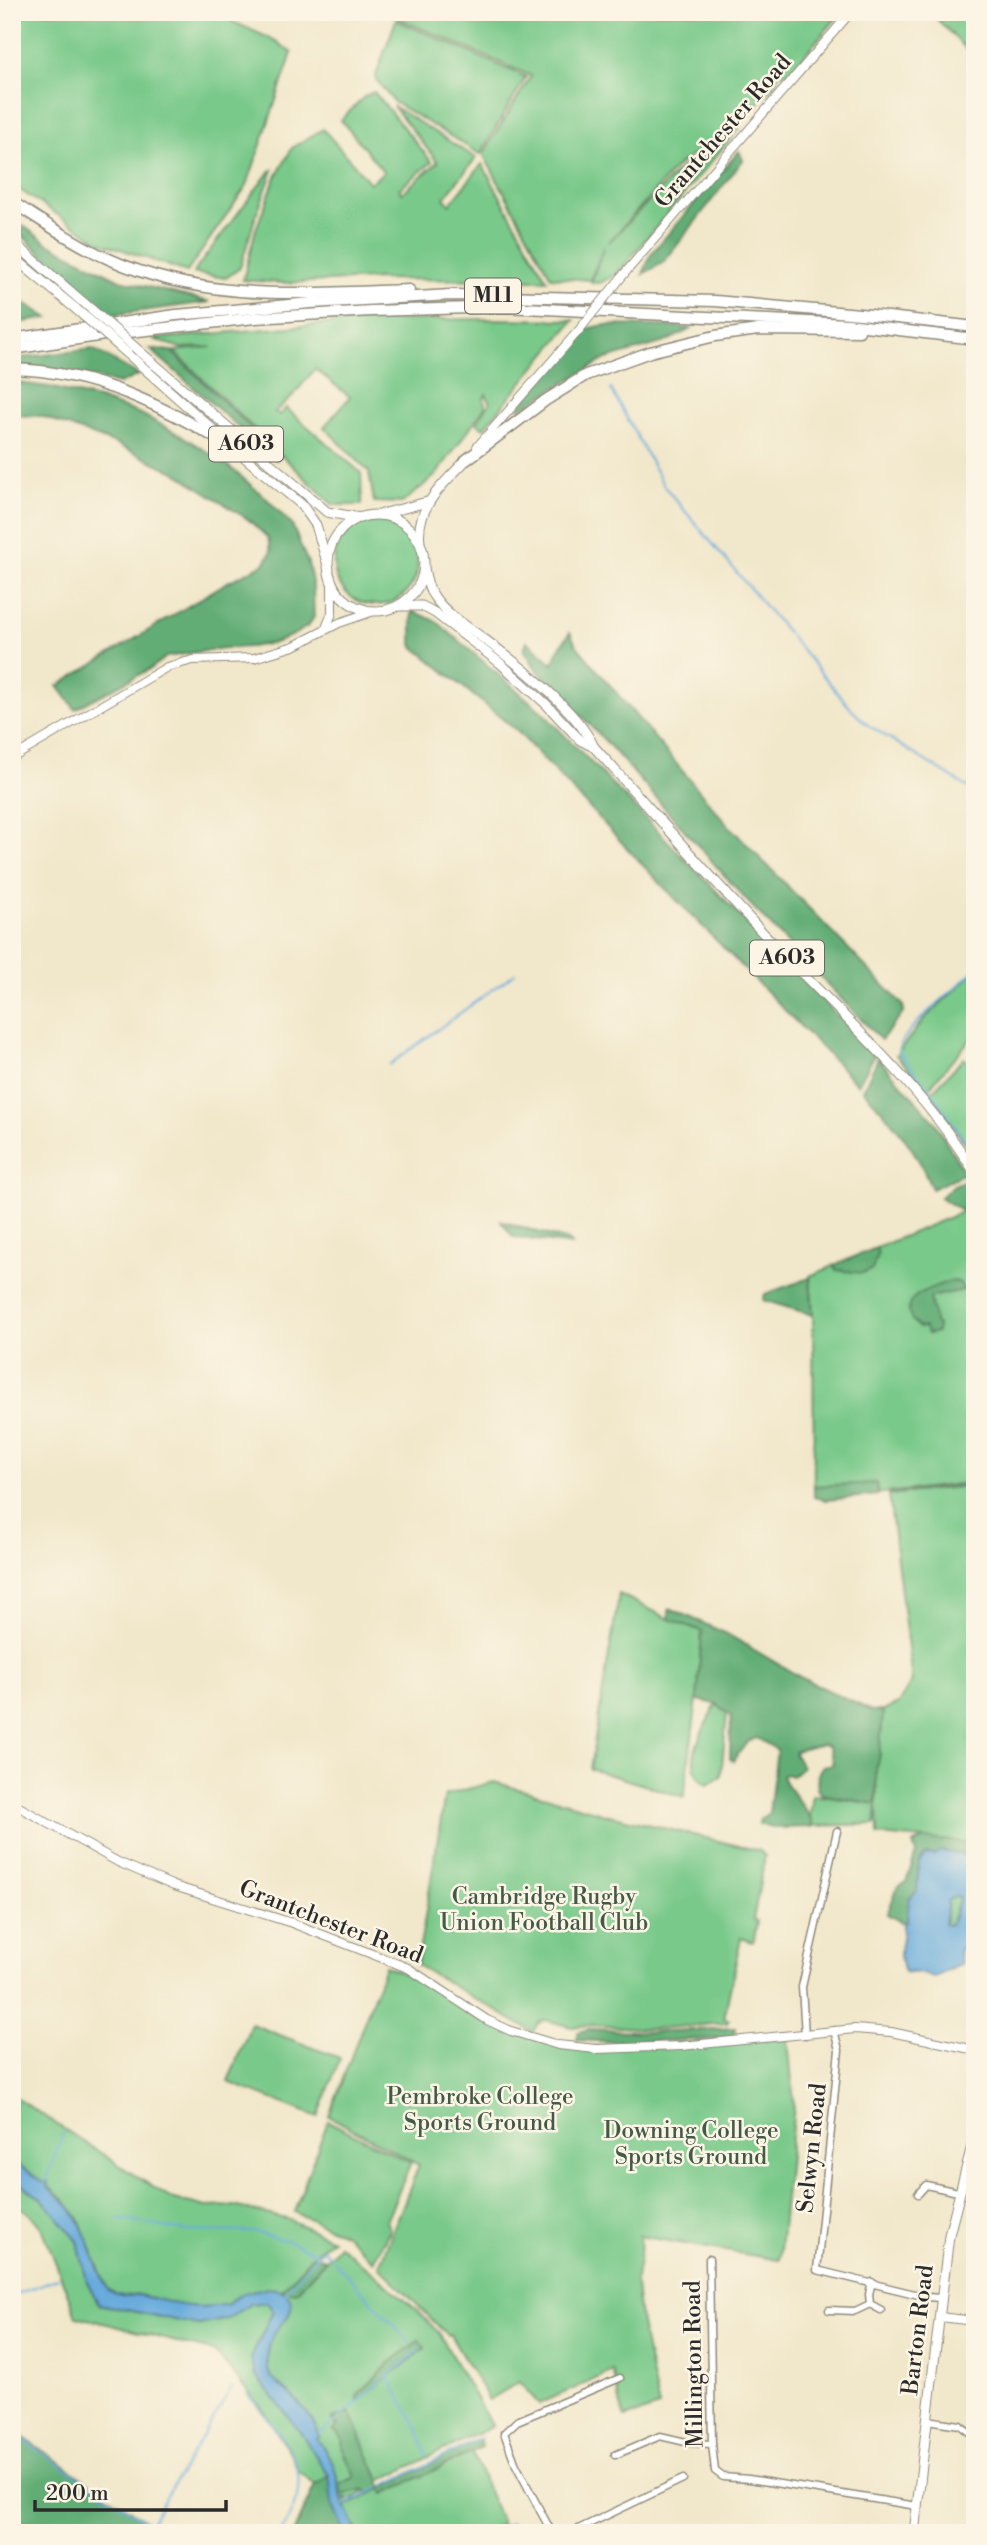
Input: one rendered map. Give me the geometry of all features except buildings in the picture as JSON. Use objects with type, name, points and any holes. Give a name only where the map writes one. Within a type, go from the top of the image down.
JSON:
[{"type":"highway","points":[[12,202],[101,255],[178,283],[225,292],[419,290],[451,295]]},
{"type":"highway","name":"M11","points":[[12,339],[176,315],[311,303],[451,295],[715,301],[975,327]]},
{"type":"highway","name":"M11","points":[[12,349],[111,334],[255,318],[505,307],[848,324],[975,339]]},
{"type":"highway","points":[[466,460],[545,400],[586,375],[670,345],[758,330],[956,336]]},
{"type":"highway","points":[[12,369],[65,375],[132,394],[195,424],[236,450]]},
{"type":"main road","name":"A603","points":[[12,241],[327,512],[361,518]]},
{"type":"main road","name":"A603","points":[[12,256],[296,499],[316,525],[329,569]]},
{"type":"main road","points":[[427,502],[361,518],[348,525],[336,538],[329,557],[329,569],[332,581],[341,596],[363,610],[374,611],[398,606],[415,591],[424,568],[419,529],[427,502],[466,460]]},
{"type":"main road","points":[[377,516],[393,519],[405,526],[421,546]]},
{"type":"main road","name":"A603","points":[[424,568],[428,587],[436,600],[449,613],[510,658],[588,733],[594,747],[707,874],[922,1097],[975,1173]]},
{"type":"main road","name":"A603","points":[[398,606],[422,607],[435,613],[500,663],[546,704],[580,740],[594,747]]},
{"type":"main road","name":"Barton Road","points":[[914,2533],[949,2235],[958,2192],[970,2163],[975,2134]]},
{"type":"street","name":"Grantchester Road","points":[[466,460],[851,12]]},
{"type":"street","points":[[324,631],[331,621],[332,581]]},
{"type":"street","points":[[12,758],[167,667],[193,660],[254,658],[294,646],[339,623],[374,611]]},
{"type":"street","name":"Grantchester Road","points":[[12,1803],[118,1862],[174,1886],[292,1923],[408,1968],[487,2020],[511,2031],[558,2045],[596,2049],[681,2046],[834,2030],[891,2032],[975,2050]]},
{"type":"street","points":[[805,2035],[802,1987],[837,1831]]},
{"type":"street","name":"Selwyn Road","points":[[834,2030],[839,2050],[817,2270],[872,2282]]},
{"type":"street","points":[[918,2194],[926,2185],[958,2192]]},
{"type":"street","name":"Millington Road","points":[[709,2259],[712,2444],[715,2471],[723,2477],[917,2506]]},
{"type":"street","points":[[870,2304],[872,2282],[927,2297],[941,2298]]},
{"type":"street","points":[[870,2304],[881,2310]]},
{"type":"street","points":[[829,2311],[855,2311],[870,2304]]},
{"type":"street","points":[[939,2318],[975,2321]]},
{"type":"street","points":[[552,2533],[516,2465],[504,2432],[517,2421],[620,2378]]},
{"type":"street","points":[[928,2420],[960,2425],[975,2437]]},
{"type":"street","points":[[615,2455],[660,2436],[690,2443],[712,2444]]},
{"type":"street","points":[[570,2533],[683,2479]]},
{"type":"green space","points":[[12,12],[232,12],[229,20],[276,41],[292,53],[247,185],[187,272],[100,242],[12,185]]},
{"type":"green space","points":[[384,12],[842,12],[788,74],[778,73],[777,82],[739,123],[677,166],[608,243],[680,169],[741,126],[617,274],[600,283],[591,283],[604,247],[590,280],[551,277],[483,154],[531,76]]},
{"type":"green space","points":[[930,12],[975,12],[975,58]]},
{"type":"green space","points":[[396,20],[526,77],[480,154],[394,102],[375,78]]},
{"type":"green space","points":[[374,92],[432,162],[399,189],[402,193],[438,162],[393,106],[476,158],[444,198],[450,204],[482,164],[547,280],[376,279],[284,283],[243,280],[256,229],[275,179],[292,148],[323,129],[370,183],[384,172],[341,120],[365,96]]},
{"type":"green space","points":[[739,151],[743,160],[664,262],[643,274],[651,254]]},
{"type":"green space","points":[[273,170],[240,268],[226,278],[193,273],[269,172]]},
{"type":"green space","points":[[12,218],[49,244],[120,280],[210,302],[111,315],[59,272],[12,225]]},
{"type":"green space","points":[[12,295],[48,318],[12,324]]},
{"type":"green space","points":[[371,320],[574,320],[484,428],[477,423],[490,402],[486,394],[485,407],[436,475],[402,503],[374,502],[369,472],[324,427],[350,397],[315,369],[292,397],[275,412],[280,415],[286,408],[361,473],[362,505],[333,505],[174,351],[212,347],[181,348],[153,339]]},
{"type":"green space","points":[[604,325],[691,329],[665,342],[606,359],[519,409],[520,404],[587,329]]},
{"type":"green space","points":[[93,349],[139,375],[119,384],[92,377],[12,365],[12,359]]},
{"type":"green space","points":[[150,349],[171,351],[280,456],[276,460]]},
{"type":"green space","points":[[12,382],[49,387],[98,399],[141,414],[226,464],[265,497],[292,525],[308,563],[313,587],[314,617],[308,626],[274,643],[166,657],[150,669],[75,709],[58,686],[226,583],[264,564],[271,552],[268,538],[249,520],[175,472],[116,444],[41,416],[12,415]]},
{"type":"green space","points":[[376,521],[399,528],[411,540],[418,563],[411,586],[399,598],[376,605],[353,598],[341,586],[334,563],[341,540],[353,528]]},
{"type":"green space","points":[[412,611],[436,621],[541,711],[875,1054],[858,1085],[655,878],[517,731],[412,645]]},
{"type":"green space","points":[[570,632],[576,645],[728,825],[903,1005],[904,1012],[881,1040],[748,902],[609,745],[536,669],[524,649],[527,641],[553,664]]},
{"type":"green space","points":[[975,971],[975,1034],[927,1090],[896,1055],[924,1019]]},
{"type":"green space","points":[[878,1058],[935,1122],[965,1173],[932,1189],[911,1147],[863,1090]]},
{"type":"green space","points":[[964,1058],[975,1072],[975,1158],[930,1093]]},
{"type":"green space","points":[[969,1178],[975,1189],[975,1236],[964,1212],[940,1197],[954,1185]]},
{"type":"green space","points":[[964,1211],[975,1236],[975,1482],[826,1500],[814,1497],[813,1315],[810,1276]]},
{"type":"green space","points":[[501,1221],[569,1241],[572,1245],[513,1237]]},
{"type":"green space","points":[[876,1248],[878,1253],[872,1270],[863,1273],[836,1270],[834,1265]]},
{"type":"green space","points":[[810,1278],[813,1315],[763,1300],[765,1294]]},
{"type":"green space","points":[[950,1281],[959,1282],[964,1290],[930,1297],[938,1326],[937,1332],[928,1334],[924,1327],[919,1328],[911,1318],[910,1302],[923,1292]]},
{"type":"green space","points":[[975,1482],[975,1485],[889,1495],[889,1494]]},
{"type":"green space","points":[[876,1483],[878,1495],[826,1500],[814,1497],[814,1486]]},
{"type":"green space","points":[[975,1485],[975,1843],[878,1835],[877,1805],[875,1824],[814,1826],[810,1816],[813,1795],[877,1804],[876,1768],[883,1711],[898,1704],[912,1681],[889,1495]]},
{"type":"green space","points":[[619,1594],[669,1619],[702,1631],[697,1700],[684,1797],[590,1769]]},
{"type":"green space","points":[[669,1610],[727,1634],[802,1678],[872,1711],[883,1711],[876,1768],[876,1804],[821,1794],[817,1789],[818,1773],[823,1766],[833,1764],[829,1747],[823,1744],[795,1751],[802,1767],[792,1776],[782,1776],[813,1827],[773,1828],[759,1824],[760,1819],[769,1813],[777,1750],[757,1738],[748,1741],[733,1761],[730,1758],[731,1716],[716,1704],[697,1700],[702,1631],[669,1619]]},
{"type":"green space","points":[[716,1704],[727,1713],[721,1776],[708,1784],[699,1777],[694,1768],[694,1757],[701,1734]]},
{"type":"green space","name":"Cambridge Rugby Union Football Club","points":[[494,1782],[609,1815],[760,1851],[765,1856],[753,1920],[757,1921],[754,1940],[752,1942],[741,1938],[724,2018],[728,2019],[727,2023],[650,2029],[593,2025],[571,2027],[546,2020],[538,2023],[533,2032],[417,1965],[445,1795]]},
{"type":"green space","points":[[924,1839],[975,1843],[975,1863],[962,1854],[941,1851],[935,1855],[926,1854],[919,1862],[917,1891],[909,1899],[907,1921],[903,1923],[887,1914],[898,1886],[906,1882],[916,1853],[913,1844]]},
{"type":"green space","points":[[957,1895],[959,1898],[952,1923],[945,1924],[948,1900]]},
{"type":"green space","points":[[385,1966],[429,1984],[476,2017],[564,2048],[788,2039],[794,2105],[779,2260],[639,2236],[641,2248],[636,2278],[637,2299],[659,2407],[625,2418],[613,2371],[539,2404],[519,2382],[489,2400],[450,2335],[448,2336],[379,2266],[419,2165],[329,2116]]},
{"type":"green space","points":[[251,2024],[340,2058],[318,2117],[228,2082]]},
{"type":"green space","points":[[735,2028],[734,2036],[715,2039],[618,2042],[576,2040],[578,2032],[589,2029],[648,2032]]},
{"type":"green space","points":[[12,2095],[170,2198],[207,2207],[234,2206],[290,2220],[332,2239],[312,2256],[296,2292],[339,2245],[417,2310],[439,2333],[493,2426],[380,2481],[350,2412],[332,2419],[340,2432],[342,2447],[356,2477],[349,2482],[346,2494],[360,2489],[367,2491],[345,2502],[346,2498],[342,2499],[333,2463],[317,2438],[319,2436],[315,2426],[268,2371],[269,2341],[285,2318],[290,2300],[206,2308],[187,2307],[139,2295],[123,2296],[108,2290],[78,2217],[62,2197],[12,2160]]},
{"type":"green space","points":[[328,2121],[411,2163],[386,2221],[390,2230],[373,2261],[346,2235],[294,2212]]},
{"type":"green space","points":[[12,2178],[43,2200],[78,2241],[87,2282],[99,2304],[199,2325],[227,2319],[250,2304],[267,2302],[273,2311],[251,2358],[329,2476],[315,2485],[298,2471],[291,2454],[261,2407],[215,2352],[76,2316],[43,2230],[31,2215],[12,2201]]},
{"type":"green space","points":[[312,2256],[326,2259],[296,2292],[282,2290]]},
{"type":"green space","points":[[419,2340],[425,2348],[358,2401],[357,2396],[391,2362]]},
{"type":"green space","points":[[350,2412],[383,2488],[479,2439],[482,2447],[384,2494],[382,2488],[371,2494],[364,2489],[343,2494],[339,2485],[355,2477],[342,2447],[343,2441],[334,2431],[338,2425],[332,2420]]},
{"type":"green space","points":[[12,2430],[164,2533],[12,2533]]},
{"type":"green space","points":[[472,2452],[502,2525],[475,2533],[358,2533],[345,2507],[383,2488],[385,2493]]},
{"type":"green space","points":[[329,2476],[332,2504],[345,2533],[294,2533],[315,2485]]},
{"type":"water","points":[[940,1851],[961,1854],[975,1863],[975,1950],[963,1947],[959,1952],[961,1964],[933,1978],[921,1973],[904,1972],[900,1951],[909,1899],[917,1891],[919,1862],[926,1854],[935,1855]],"holes":[[[957,1895],[959,1898],[953,1920],[949,1925],[945,1924],[948,1900]]]},
{"type":"water","points":[[12,2160],[48,2183],[47,2187],[70,2208],[85,2233],[108,2290],[123,2295],[139,2295],[204,2307],[228,2304],[240,2294],[262,2289],[276,2289],[287,2295],[291,2306],[288,2316],[270,2342],[267,2361],[269,2373],[274,2381],[298,2401],[314,2423],[320,2436],[317,2438],[333,2463],[342,2498],[347,2497],[342,2500],[358,2533],[344,2532],[332,2503],[329,2475],[255,2374],[251,2358],[273,2311],[267,2302],[250,2304],[227,2319],[199,2325],[99,2304],[87,2282],[78,2241],[43,2200],[12,2177]]},
{"type":"waterway","points":[[611,389],[664,486],[853,711],[868,725],[975,792]]},
{"type":"waterway","points":[[975,970],[920,1019],[902,1041],[898,1051],[934,1095],[975,1155]]},
{"type":"waterway","points":[[389,1065],[515,973]]},
{"type":"waterway","points":[[46,2182],[63,2133]]},
{"type":"waterway","points":[[119,2219],[186,2231],[255,2232],[288,2241],[319,2254],[285,2293]]},
{"type":"waterway","points":[[319,2254],[323,2249],[330,2257]]},
{"type":"waterway","points":[[335,2262],[410,2342]]},
{"type":"waterway","points":[[12,2296],[58,2278]]},
{"type":"waterway","points":[[320,2434],[420,2349]]},
{"type":"waterway","points":[[388,2376],[417,2427],[427,2456]]},
{"type":"waterway","points":[[144,2533],[232,2388]]},
{"type":"waterway","points":[[247,2394],[286,2442],[298,2474],[298,2492],[292,2511],[280,2533]]},
{"type":"waterway","points":[[12,2433],[164,2533]]},
{"type":"waterway","points":[[343,2506],[481,2438]]},
{"type":"waterway","points":[[492,2533],[511,2523]]},
{"type":"park label","name":"Pembroke College Sports Ground","points":[[480,2110]]},
{"type":"park label","name":"Downing College Sports Ground","points":[[691,2144]]}]
